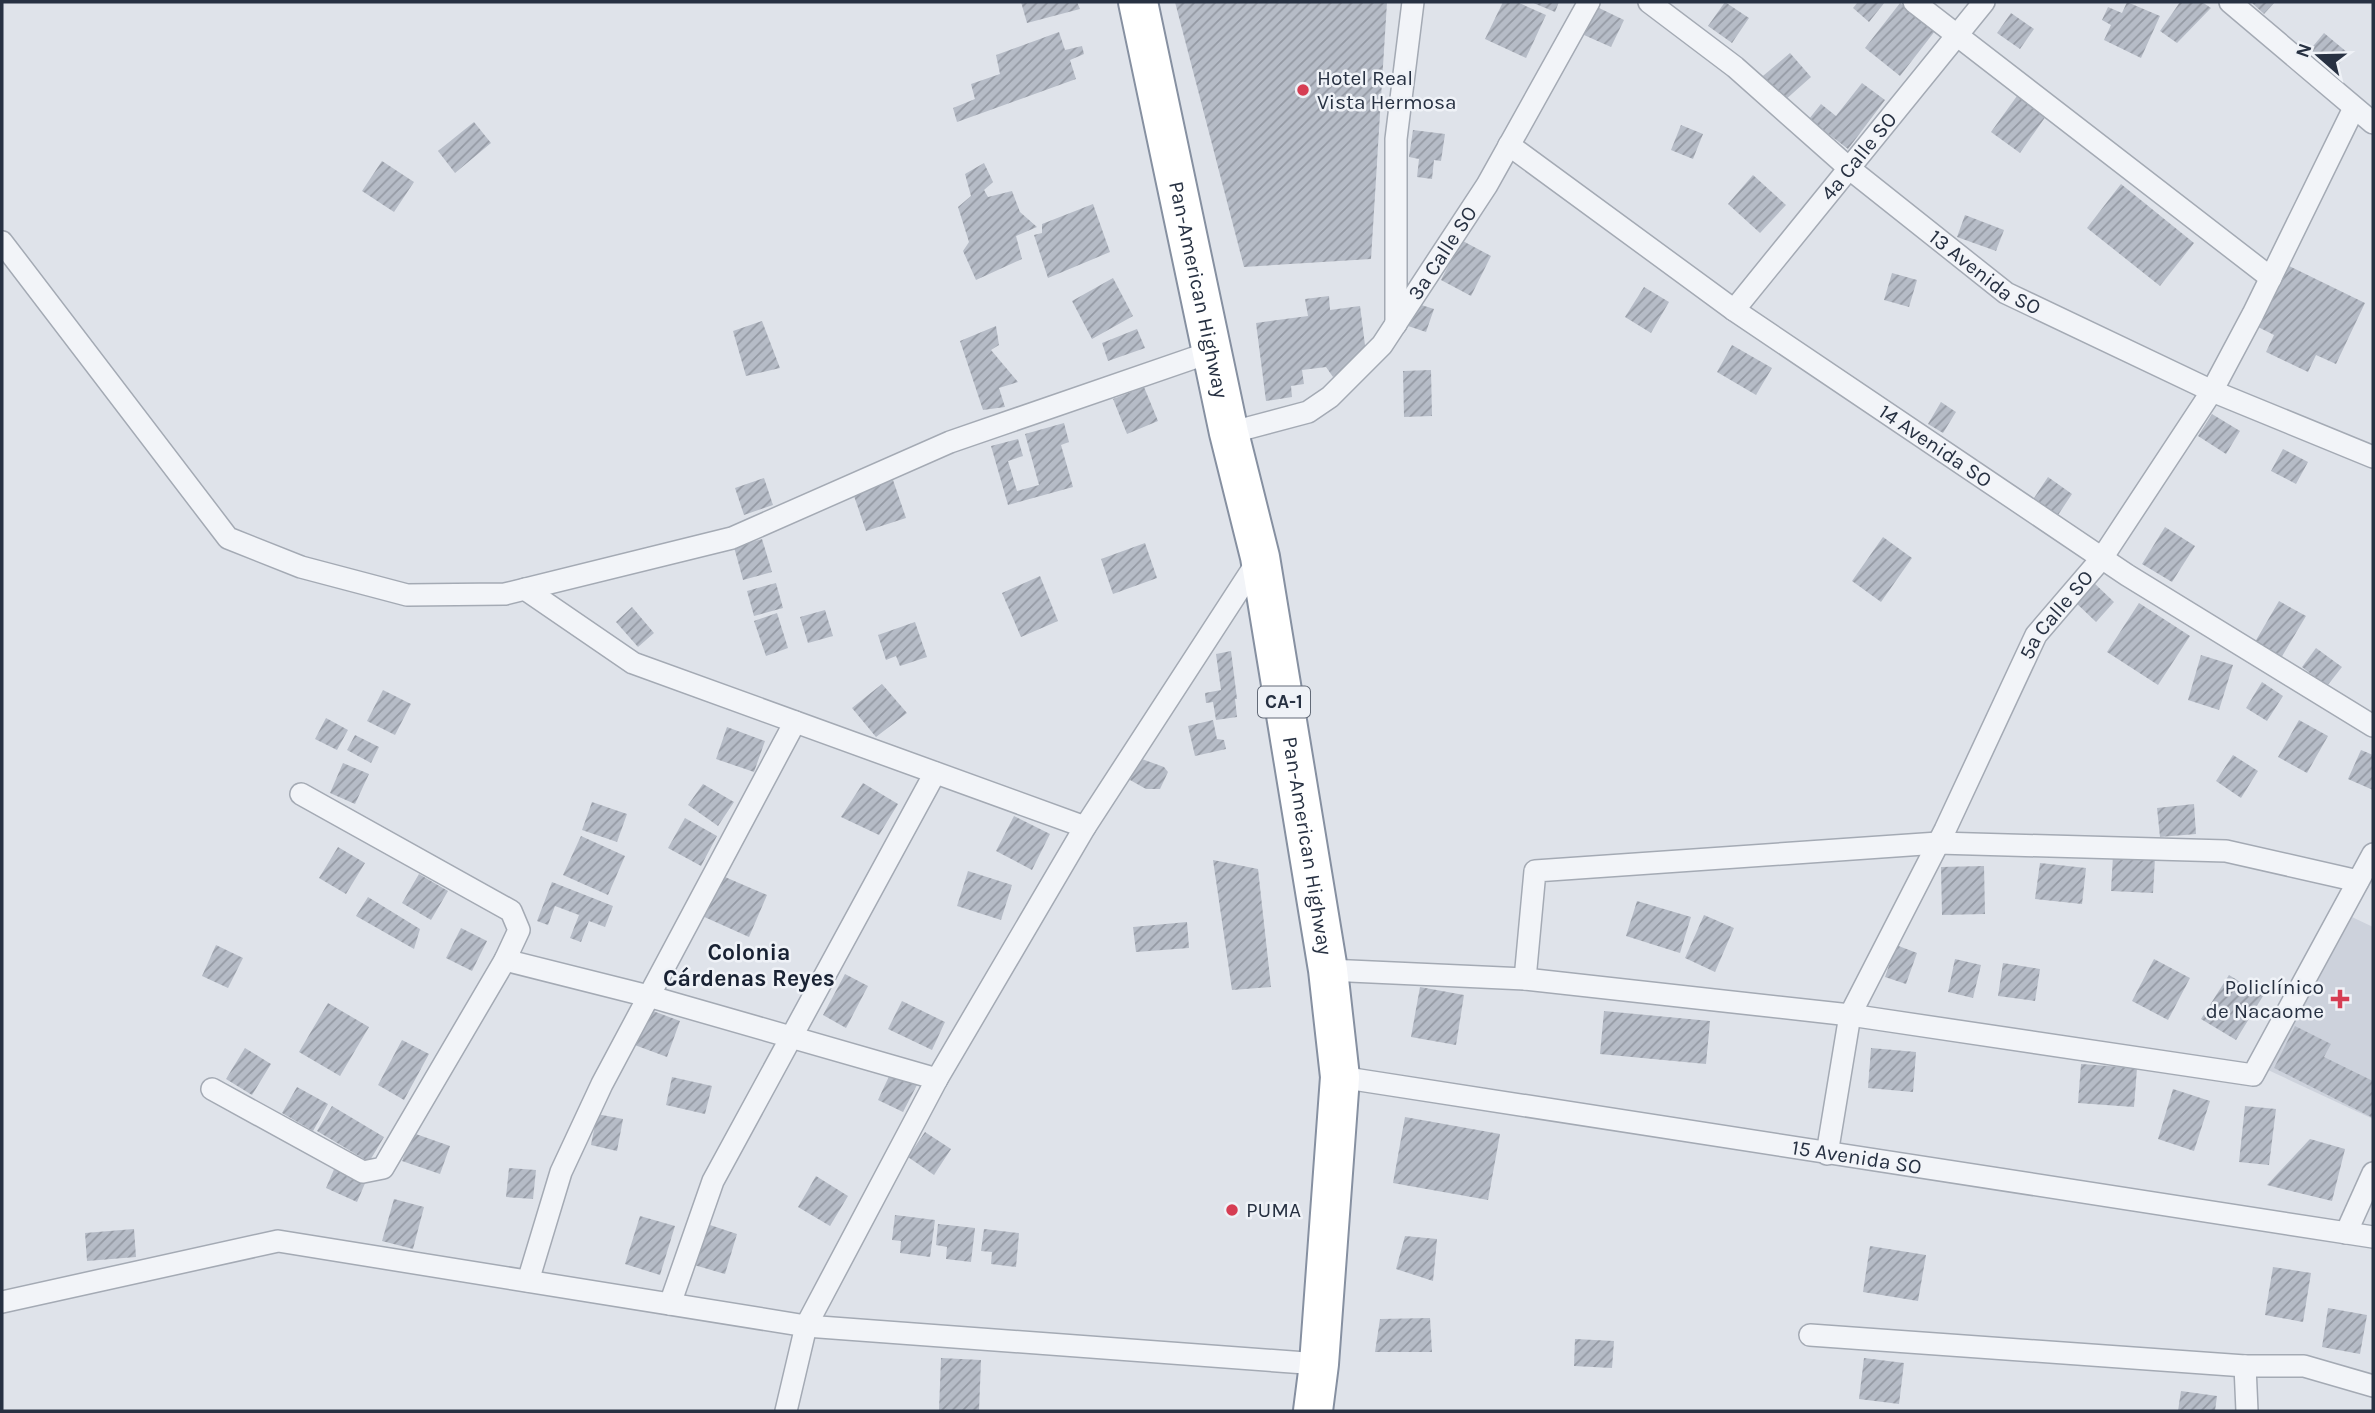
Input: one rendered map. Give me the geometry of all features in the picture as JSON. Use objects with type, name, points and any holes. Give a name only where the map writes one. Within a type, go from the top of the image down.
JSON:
[{"type":"highway","name":"Pan-American Highway","points":[[1138,2],[1211,352],[1260,557],[1328,970],[1340,1077],[1319,1364],[1313,1411]]},
{"type":"street","points":[[1396,324],[1396,138],[1413,2]]},
{"type":"street","name":"3a Calle SO","points":[[1229,433],[1308,412],[1330,397],[1382,345],[1487,185],[1589,2]]},
{"type":"street","name":"13 Avenida SO","points":[[1649,2],[1735,67],[1850,169],[2006,293],[2212,391],[2373,457]]},
{"type":"street","points":[[1914,2],[2271,278]]},
{"type":"street","name":"4a Calle SO","points":[[1734,310],[1984,2]]},
{"type":"street","points":[[2230,2],[2373,123]]},
{"type":"street","name":"5a Calle SO","points":[[1827,1154],[1850,1015],[1938,843],[2036,635],[2102,558],[2212,391],[2354,108]]},
{"type":"street","name":"14 Avenida SO","points":[[1509,145],[1734,310],[2102,558],[2373,726]]},
{"type":"street","points":[[2,242],[228,538],[301,567],[407,595],[505,594],[732,538],[950,442],[1211,352]]},
{"type":"street","points":[[786,1411],[806,1326],[937,1079],[1085,827],[1260,557]]},
{"type":"street","points":[[525,589],[633,663],[1085,827]]},
{"type":"street","points":[[528,1282],[561,1172],[602,1084],[795,722]]},
{"type":"street","points":[[670,1304],[713,1181],[935,773]]},
{"type":"street","points":[[212,1089],[363,1172],[383,1168],[505,960],[519,930],[511,911],[301,794]]},
{"type":"street","points":[[1525,979],[1535,871],[1938,843],[2226,850],[2358,881]]},
{"type":"street","points":[[1328,970],[1525,979],[1850,1015],[2253,1075],[2373,854]]},
{"type":"street","points":[[505,960],[648,996],[937,1079]]},
{"type":"street","name":"15 Avenida SO","points":[[1340,1077],[2373,1237]]},
{"type":"street","points":[[2346,1233],[2373,1173]]},
{"type":"street","points":[[2,1302],[278,1241],[806,1326],[1319,1364]]},
{"type":"street","points":[[1810,1335],[2245,1366],[2304,1366],[2373,1386]]},
{"type":"street","points":[[2245,1366],[2247,1411]]},
{"type":"shaded area","name":"Policlínico de Nacaome","points":[[2352,917],[2373,927],[2373,1119],[2268,1070]]},
{"type":"building","points":[[1021,2],[1077,2],[1080,9],[1027,23]]},
{"type":"building","points":[[1175,2],[1387,2],[1371,259],[1244,267]]},
{"type":"building","points":[[1503,2],[1517,2],[1546,15],[1526,58],[1485,39]]},
{"type":"building","points":[[1531,2],[1559,2],[1555,12]]},
{"type":"building","points":[[1725,2],[1749,18],[1732,43],[1708,26]]},
{"type":"building","points":[[1858,2],[1885,2],[1869,22],[1853,8]]},
{"type":"building","points":[[2127,2],[2160,16],[2141,58],[2104,40],[2111,25],[2102,20],[2108,7],[2122,13]]},
{"type":"building","points":[[2180,2],[2202,2],[2211,8],[2177,43],[2160,31]]},
{"type":"building","points":[[2251,2],[2275,2],[2264,14]]},
{"type":"building","points":[[1900,3],[1935,31],[1900,76],[1865,48]]},
{"type":"building","points":[[1597,7],[1624,20],[1611,47],[1584,35]]},
{"type":"building","points":[[2011,13],[2034,29],[2020,49],[1997,33]]},
{"type":"building","points":[[1059,32],[1065,50],[1082,46],[1084,54],[1070,60],[1076,79],[957,122],[953,108],[975,99],[971,84],[1000,74],[996,55]]},
{"type":"building","points":[[2324,33],[2348,53],[2333,71],[2309,51]]},
{"type":"building","points":[[1790,53],[1811,77],[1784,101],[1763,76]]},
{"type":"building","points":[[1862,83],[1885,100],[1848,149],[1809,119],[1821,104],[1836,116]]},
{"type":"building","points":[[2017,96],[2046,116],[2020,153],[1991,132]]},
{"type":"building","points":[[474,122],[491,143],[455,173],[438,151]]},
{"type":"building","points":[[1681,125],[1703,134],[1693,159],[1671,150]]},
{"type":"building","points":[[1413,130],[1445,134],[1441,161],[1434,160],[1432,179],[1417,177],[1419,159],[1409,157]]},
{"type":"building","points":[[382,161],[414,182],[394,212],[362,191]]},
{"type":"building","points":[[984,163],[993,182],[984,190],[988,197],[1012,191],[1020,212],[1037,227],[1016,236],[1022,259],[976,280],[963,251],[969,242],[958,207],[971,196],[965,174]]},
{"type":"building","points":[[1753,175],[1786,205],[1760,233],[1728,204]]},
{"type":"building","points":[[2121,184],[2194,243],[2160,286],[2087,228]]},
{"type":"building","points":[[1093,204],[1110,252],[1048,278],[1034,235],[1042,233],[1042,224]]},
{"type":"building","points":[[1965,215],[2004,230],[1996,251],[1957,237]]},
{"type":"building","points":[[1461,240],[1491,256],[1471,296],[1441,280]]},
{"type":"building","points":[[2283,263],[2365,303],[2336,364],[2316,355],[2308,372],[2266,352],[2274,335],[2254,325]]},
{"type":"building","points":[[1892,273],[1917,280],[1909,307],[1884,300]]},
{"type":"building","points":[[1113,278],[1133,316],[1092,339],[1072,301]]},
{"type":"building","points":[[1644,287],[1669,302],[1651,333],[1625,317]]},
{"type":"building","points":[[1329,296],[1330,310],[1360,306],[1366,353],[1333,377],[1326,367],[1302,370],[1304,384],[1291,386],[1292,397],[1266,401],[1256,323],[1308,316],[1305,299]]},
{"type":"building","points":[[1415,303],[1434,309],[1426,332],[1408,326]]},
{"type":"building","points":[[762,321],[780,368],[746,376],[733,331]]},
{"type":"building","points":[[996,326],[999,345],[991,350],[1018,382],[999,388],[1005,407],[983,410],[960,341]]},
{"type":"building","points":[[1137,329],[1145,348],[1108,361],[1102,343]]},
{"type":"building","points":[[1732,345],[1772,368],[1756,395],[1717,372]]},
{"type":"building","points":[[1431,370],[1432,416],[1404,417],[1403,371]]},
{"type":"building","points":[[1144,387],[1158,421],[1127,434],[1113,399]]},
{"type":"building","points":[[1941,402],[1956,412],[1943,433],[1928,424]]},
{"type":"building","points":[[2212,414],[2240,431],[2226,454],[2198,436]]},
{"type":"building","points":[[1064,423],[1069,442],[1061,445],[1073,487],[1008,505],[991,446],[1018,439],[1023,456],[1008,461],[1017,491],[1039,485],[1025,434]]},
{"type":"building","points":[[2283,449],[2308,462],[2296,484],[2271,471]]},
{"type":"building","points":[[2048,477],[2072,494],[2056,518],[2032,501]]},
{"type":"building","points":[[764,478],[773,505],[744,515],[735,488]]},
{"type":"building","points":[[893,480],[906,518],[866,531],[853,493]]},
{"type":"building","points":[[2165,527],[2195,546],[2172,582],[2142,564]]},
{"type":"building","points":[[1883,537],[1912,558],[1881,602],[1852,581]]},
{"type":"building","points":[[762,539],[772,572],[743,580],[734,547]]},
{"type":"building","points":[[1145,543],[1157,578],[1113,594],[1101,559]]},
{"type":"building","points":[[1040,576],[1058,621],[1021,637],[1002,593]]},
{"type":"building","points":[[2092,581],[2114,602],[2096,622],[2073,600]]},
{"type":"building","points":[[776,583],[783,608],[754,616],[747,591]]},
{"type":"building","points":[[2279,601],[2306,616],[2281,658],[2255,642]]},
{"type":"building","points":[[2139,603],[2190,636],[2158,685],[2107,652]]},
{"type":"building","points":[[632,607],[654,633],[638,647],[616,622]]},
{"type":"building","points":[[825,610],[833,636],[808,643],[800,617]]},
{"type":"building","points":[[777,613],[788,648],[766,656],[754,621]]},
{"type":"building","points":[[915,622],[927,657],[900,666],[896,656],[886,660],[878,635]]},
{"type":"building","points":[[2316,648],[2342,667],[2327,686],[2302,667]]},
{"type":"building","points":[[1231,651],[1237,717],[1216,720],[1213,702],[1206,703],[1205,693],[1221,690],[1216,654]]},
{"type":"building","points":[[2201,655],[2233,665],[2219,710],[2188,700]]},
{"type":"building","points":[[2262,682],[2283,696],[2267,721],[2246,708]]},
{"type":"building","points":[[882,684],[907,713],[876,737],[852,708]]},
{"type":"building","points":[[383,690],[411,704],[395,735],[367,721]]},
{"type":"building","points":[[326,718],[348,730],[337,750],[315,739]]},
{"type":"building","points":[[1213,720],[1217,739],[1224,740],[1226,749],[1195,756],[1188,726]]},
{"type":"building","points":[[2299,720],[2328,736],[2307,773],[2278,757]]},
{"type":"building","points":[[727,727],[765,741],[754,772],[716,759]]},
{"type":"building","points":[[355,735],[379,747],[371,763],[347,750]]},
{"type":"building","points":[[2361,750],[2373,755],[2373,790],[2348,779]]},
{"type":"building","points":[[2233,755],[2258,771],[2241,798],[2216,781]]},
{"type":"building","points":[[1139,758],[1164,767],[1168,772],[1160,789],[1146,789],[1130,780]]},
{"type":"building","points":[[343,763],[369,774],[355,804],[330,793]]},
{"type":"building","points":[[863,783],[898,804],[879,835],[841,817]]},
{"type":"building","points":[[703,784],[734,802],[718,826],[688,805]]},
{"type":"building","points":[[592,802],[627,814],[617,842],[582,830]]},
{"type":"building","points":[[2194,804],[2196,834],[2160,837],[2157,808]]},
{"type":"building","points":[[1014,816],[1050,834],[1032,870],[996,851]]},
{"type":"building","points":[[685,818],[717,836],[701,866],[668,848]]},
{"type":"building","points":[[581,836],[625,856],[608,895],[563,875]]},
{"type":"building","points":[[338,847],[365,863],[346,894],[319,878]]},
{"type":"building","points":[[2113,855],[2155,858],[2153,893],[2111,891]]},
{"type":"building","points":[[1213,860],[1258,869],[1271,987],[1232,990]]},
{"type":"building","points":[[2040,863],[2086,868],[2082,904],[2035,899]]},
{"type":"building","points":[[1984,866],[1985,914],[1942,915],[1941,867]]},
{"type":"building","points":[[968,871],[1012,885],[1001,920],[957,906]]},
{"type":"building","points":[[419,874],[448,891],[431,920],[402,903]]},
{"type":"building","points":[[718,874],[767,895],[749,937],[700,915]]},
{"type":"building","points":[[552,882],[613,906],[605,927],[589,921],[581,942],[570,938],[579,915],[555,906],[548,925],[537,921]]},
{"type":"building","points":[[368,897],[420,929],[414,949],[356,916]]},
{"type":"building","points":[[1637,901],[1691,917],[1680,953],[1626,936]]},
{"type":"building","points":[[1704,915],[1734,928],[1715,972],[1685,958]]},
{"type":"building","points":[[1187,922],[1189,948],[1136,952],[1133,927]]},
{"type":"building","points":[[461,928],[487,941],[472,971],[446,958]]},
{"type":"building","points":[[216,945],[243,958],[228,988],[202,976]]},
{"type":"building","points":[[1896,945],[1917,953],[1906,984],[1885,977]]},
{"type":"building","points":[[1955,959],[1981,965],[1973,998],[1948,992]]},
{"type":"building","points":[[2154,959],[2190,978],[2168,1020],[2132,1001]]},
{"type":"building","points":[[2003,963],[2040,969],[2035,1001],[1998,996]]},
{"type":"building","points":[[845,974],[868,986],[846,1028],[823,1015]]},
{"type":"building","points":[[2229,975],[2263,996],[2236,1040],[2201,1019]]},
{"type":"building","points":[[1420,987],[1464,995],[1456,1045],[1411,1037]]},
{"type":"building","points":[[902,1001],[945,1022],[932,1050],[888,1029]]},
{"type":"building","points":[[328,1003],[369,1027],[340,1076],[299,1052]]},
{"type":"building","points":[[645,1008],[680,1021],[667,1057],[632,1044]]},
{"type":"building","points":[[1604,1011],[1710,1021],[1706,1064],[1600,1054]]},
{"type":"building","points":[[2295,1026],[2331,1044],[2324,1057],[2373,1081],[2373,1118],[2274,1068]]},
{"type":"building","points":[[402,1040],[429,1054],[404,1100],[378,1085]]},
{"type":"building","points":[[245,1048],[271,1064],[252,1095],[226,1079]]},
{"type":"building","points":[[1871,1048],[1916,1052],[1913,1092],[1868,1088]]},
{"type":"building","points":[[2081,1064],[2137,1068],[2134,1107],[2078,1103]]},
{"type":"building","points":[[891,1072],[917,1085],[903,1112],[878,1100]]},
{"type":"building","points":[[672,1077],[712,1086],[705,1114],[666,1105]]},
{"type":"building","points":[[297,1087],[328,1104],[313,1131],[282,1113]]},
{"type":"building","points":[[2173,1089],[2210,1101],[2194,1151],[2158,1139]]},
{"type":"building","points":[[332,1106],[384,1137],[369,1162],[317,1131]]},
{"type":"building","points":[[2245,1106],[2276,1109],[2269,1165],[2239,1162]]},
{"type":"building","points":[[597,1114],[623,1119],[617,1151],[591,1145]]},
{"type":"building","points":[[1405,1117],[1500,1134],[1488,1200],[1393,1183]]},
{"type":"building","points":[[925,1132],[951,1149],[934,1175],[908,1157]]},
{"type":"building","points":[[413,1133],[450,1146],[440,1174],[402,1161]]},
{"type":"building","points":[[2310,1139],[2345,1149],[2332,1201],[2267,1185]]},
{"type":"building","points":[[335,1167],[366,1181],[357,1202],[326,1188]]},
{"type":"building","points":[[509,1168],[536,1170],[533,1199],[506,1197]]},
{"type":"building","points":[[816,1176],[848,1196],[830,1226],[798,1207]]},
{"type":"building","points":[[394,1199],[424,1207],[413,1249],[382,1241]]},
{"type":"building","points":[[895,1215],[935,1220],[930,1257],[900,1253],[901,1241],[892,1240]]},
{"type":"building","points":[[640,1216],[675,1226],[660,1275],[625,1264]]},
{"type":"building","points":[[707,1224],[737,1234],[725,1274],[694,1265]]},
{"type":"building","points":[[938,1224],[975,1228],[971,1262],[946,1259],[947,1247],[936,1245]]},
{"type":"building","points":[[134,1229],[136,1257],[87,1261],[85,1233]]},
{"type":"building","points":[[984,1229],[1019,1233],[1016,1267],[991,1264],[992,1252],[981,1251]]},
{"type":"building","points":[[1405,1236],[1437,1239],[1433,1281],[1396,1269]]},
{"type":"building","points":[[1870,1246],[1926,1255],[1918,1301],[1863,1292]]},
{"type":"building","points":[[2273,1267],[2311,1273],[2303,1322],[2265,1315]]},
{"type":"building","points":[[2328,1308],[2367,1315],[2360,1354],[2322,1347]]},
{"type":"building","points":[[1430,1318],[1432,1352],[1375,1352],[1380,1319]]},
{"type":"building","points":[[1575,1339],[1614,1341],[1612,1368],[1574,1366]]},
{"type":"building","points":[[941,1358],[981,1360],[979,1411],[939,1411]]},
{"type":"building","points":[[1864,1358],[1904,1363],[1899,1404],[1859,1399]]},
{"type":"building","points":[[2181,1391],[2217,1396],[2215,1411],[2178,1411]]},
{"type":"place","name":"Hotel Real Vista Hermosa","points":[[1303,90]]},
{"type":"place","name":"Policlínico de Nacaome","points":[[2340,999]]},
{"type":"place","name":"PUMA","points":[[1232,1210]]},
{"type":"district","name":"Colonia Cárdenas Reyes","points":[[749,965]]}]
